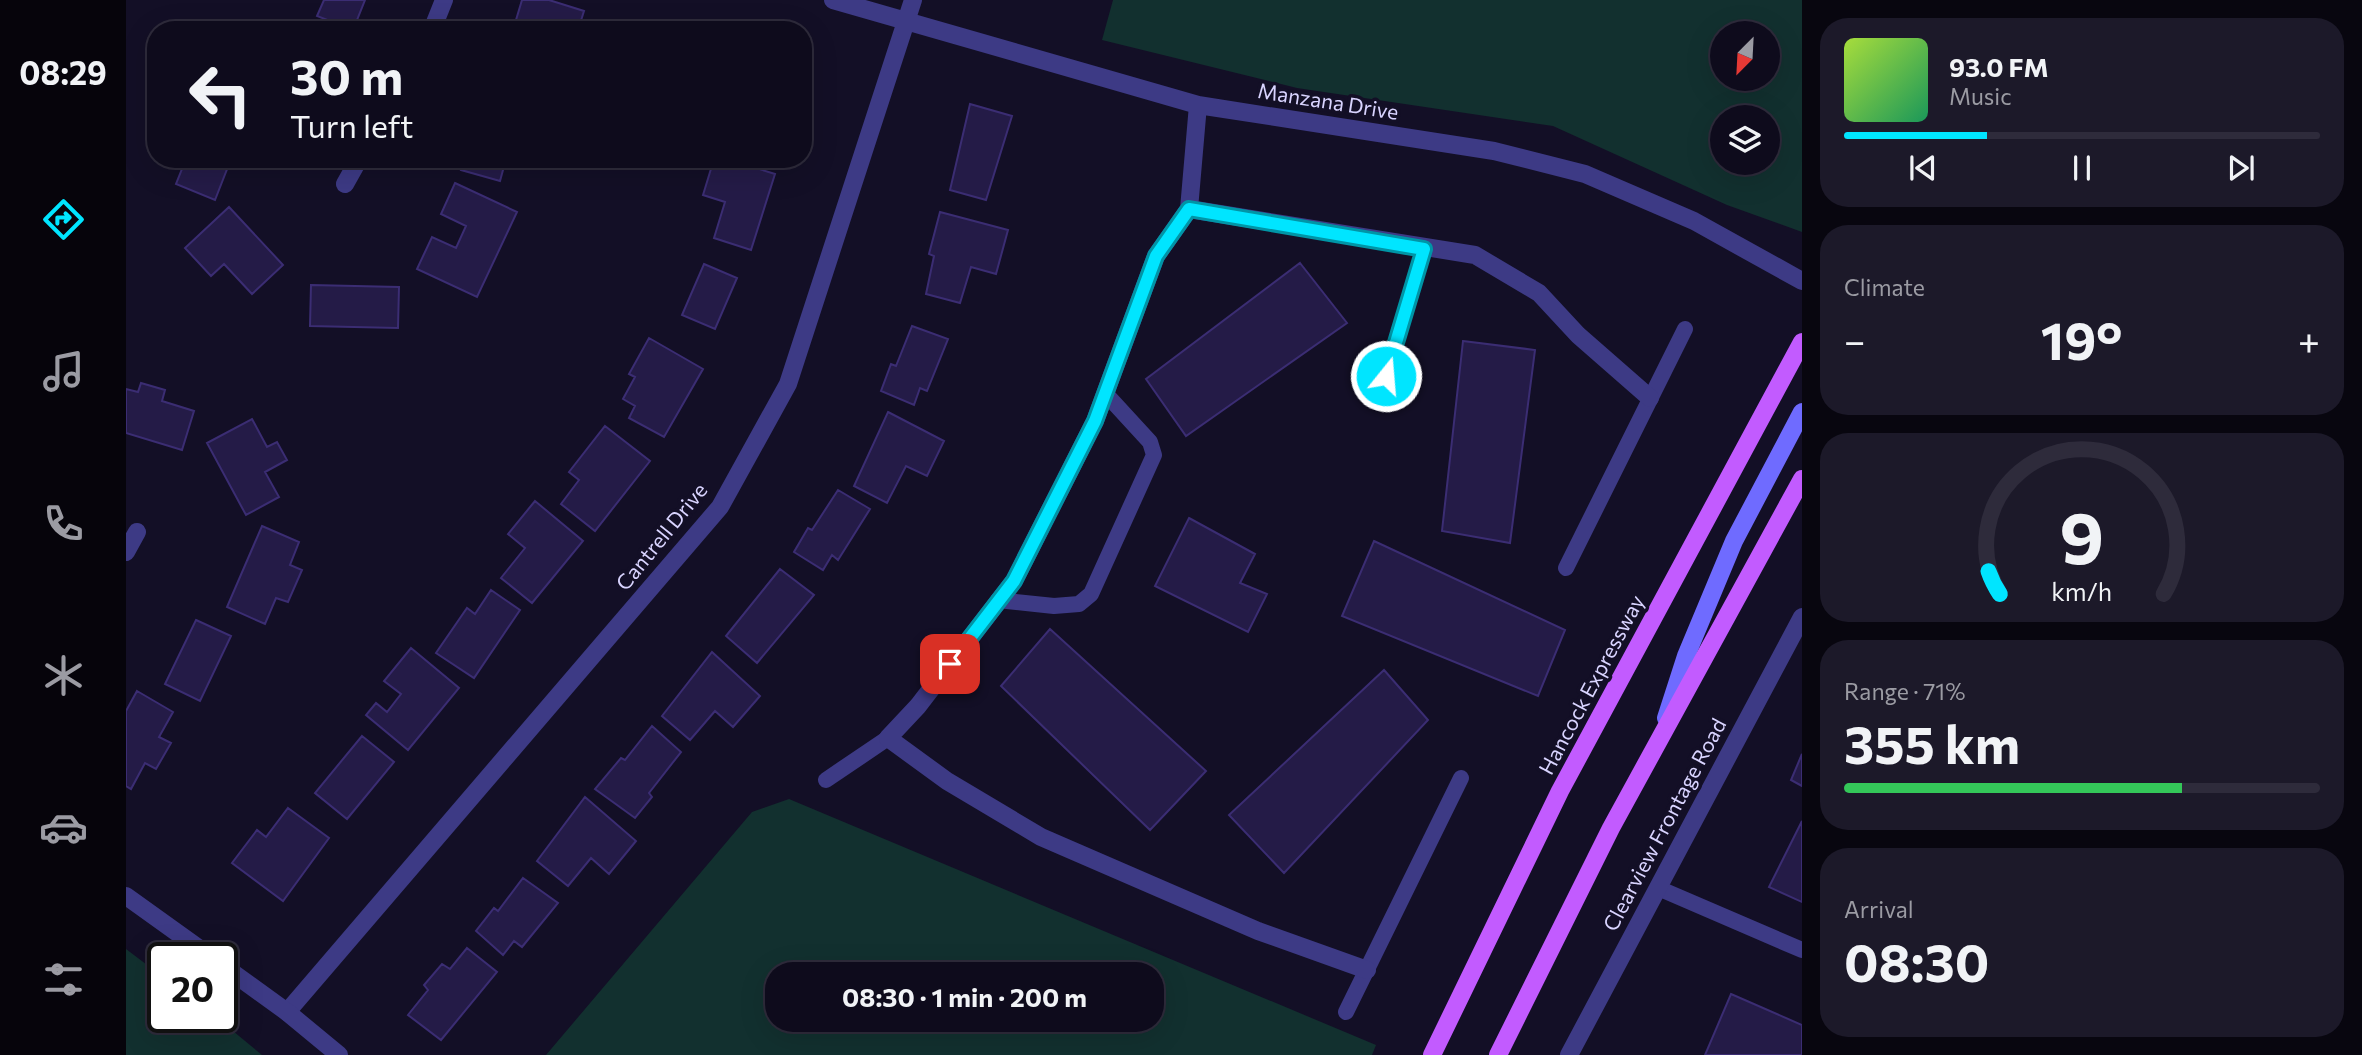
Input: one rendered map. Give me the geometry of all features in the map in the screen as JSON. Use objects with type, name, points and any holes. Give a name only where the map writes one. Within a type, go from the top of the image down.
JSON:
[{"type":"main road","name":"Hancock Expressway","points":[[1432,1055],[1560,792],[1802,342]]},
{"type":"main road","points":[[1659,741],[1686,656],[1734,541],[1802,412]]},
{"type":"main road","points":[[1498,1055],[1611,828],[1802,479]]},
{"type":"street","points":[[436,21],[444,0]]},
{"type":"street","name":"Manzana Drive","points":[[833,0],[1198,105],[1494,151],[1585,174],[1694,221],[1802,281]]},
{"type":"street","name":"Cantrell Drive","points":[[287,1012],[720,506],[788,384],[913,0]]},
{"type":"street","points":[[1198,105],[1189,209],[1156,256],[1095,421],[1014,581],[918,706],[888,738],[947,781],[1041,837],[1258,931],[1367,970]]},
{"type":"street","points":[[345,184],[354,168]]},
{"type":"street","points":[[1189,209],[1475,256],[1539,293],[1578,335],[1650,398]]},
{"type":"street","points":[[126,552],[137,532]]},
{"type":"street","name":"Clearview Frontage Road","points":[[1569,1055],[1801,622]]},
{"type":"street","points":[[126,896],[190,942]]},
{"type":"street","points":[[238,977],[339,1055]]},
{"type":"lane","points":[[1378,401],[1424,249]]},
{"type":"lane","points":[[1566,568],[1685,329]]},
{"type":"lane","points":[[998,600],[1054,606],[1079,604],[1091,594],[1154,455],[1150,442],[1105,393]]},
{"type":"lane","points":[[826,780],[888,738]]},
{"type":"lane","points":[[1346,1012],[1461,778]]},
{"type":"lane","points":[[1658,888],[1802,950]]},
{"type":"green space","points":[[1113,0],[1802,0],[1802,232],[1727,205],[1553,126],[1297,88],[1102,40]]},
{"type":"green space","points":[[789,799],[1376,1045],[1372,1055],[546,1055],[752,812]]},
{"type":"green space","points":[[126,949],[147,965],[147,1033],[235,1033],[262,1055],[126,1055]]},
{"type":"building","points":[[324,0],[365,0],[357,21],[330,21],[317,16]]},
{"type":"building","points":[[522,0],[549,0],[584,11],[581,21],[516,21]]},
{"type":"building","points":[[970,104],[1012,116],[986,200],[950,190]]},
{"type":"building","points":[[182,168],[227,168],[215,200],[176,184]]},
{"type":"building","points":[[462,168],[504,168],[500,181]]},
{"type":"building","points":[[711,168],[756,168],[775,174],[751,250],[714,238],[725,202],[703,195]]},
{"type":"building","points":[[455,183],[517,212],[477,297],[417,269],[432,237],[456,248],[466,226],[441,214]]},
{"type":"building","points":[[229,207],[283,265],[252,294],[224,264],[211,276],[185,248]]},
{"type":"building","points":[[940,212],[1008,230],[996,274],[971,267],[960,303],[926,294],[934,256],[929,254]]},
{"type":"building","points":[[1300,263],[1347,323],[1186,436],[1146,379]]},
{"type":"building","points":[[704,264],[737,278],[715,329],[682,315]]},
{"type":"building","points":[[311,285],[399,287],[398,328],[310,326]]},
{"type":"building","points":[[912,326],[948,339],[927,391],[920,388],[914,405],[881,391],[891,364],[896,366]]},
{"type":"building","points":[[649,338],[703,369],[664,437],[629,418],[635,406],[623,399],[635,377],[629,374]]},
{"type":"building","points":[[1463,341],[1535,350],[1510,543],[1442,531]]},
{"type":"building","points":[[141,383],[165,390],[162,401],[194,411],[182,450],[126,433],[126,389],[138,392]]},
{"type":"building","points":[[888,412],[944,441],[927,476],[906,466],[887,503],[854,486]]},
{"type":"building","points":[[252,419],[267,447],[277,442],[287,460],[265,472],[279,497],[246,515],[207,443]]},
{"type":"building","points":[[605,426],[650,461],[595,531],[561,504],[579,480],[569,472]]},
{"type":"building","points":[[838,490],[870,509],[838,560],[832,555],[823,570],[794,552],[808,528],[812,530]]},
{"type":"building","points":[[535,501],[583,541],[532,603],[501,578],[525,548],[508,534]]},
{"type":"building","points":[[1189,518],[1255,554],[1240,583],[1267,594],[1248,632],[1155,586]]},
{"type":"building","points":[[262,526],[299,542],[290,565],[302,570],[288,602],[276,598],[265,624],[227,607]]},
{"type":"building","points":[[1374,541],[1565,630],[1538,696],[1342,616]]},
{"type":"building","points":[[780,569],[814,595],[757,663],[726,636]]},
{"type":"building","points":[[491,590],[520,610],[474,678],[436,653],[467,608],[475,614]]},
{"type":"building","points":[[196,620],[231,636],[200,701],[165,684]]},
{"type":"building","points":[[1050,629],[1206,771],[1150,830],[1001,686]]},
{"type":"building","points":[[411,648],[459,688],[408,750],[366,715],[376,703],[387,712],[401,694],[384,681]]},
{"type":"building","points":[[712,652],[760,696],[733,727],[715,711],[690,740],[662,716]]},
{"type":"building","points":[[1384,670],[1428,720],[1284,873],[1229,815]]},
{"type":"building","points":[[137,691],[173,712],[159,737],[171,743],[156,769],[145,763],[131,789],[126,786],[126,711]]},
{"type":"building","points":[[652,726],[681,752],[649,793],[652,797],[635,818],[595,789],[621,758],[625,760]]},
{"type":"building","points":[[362,736],[394,762],[347,819],[315,793]]},
{"type":"building","points":[[1802,754],[1802,786],[1791,780]]},
{"type":"building","points":[[585,797],[636,841],[609,874],[591,858],[568,886],[537,861]]},
{"type":"building","points":[[288,808],[329,838],[283,901],[232,863],[257,830],[266,837]]},
{"type":"building","points":[[1802,821],[1802,902],[1769,887]]},
{"type":"building","points":[[523,878],[558,903],[522,947],[514,941],[503,955],[476,931],[494,908],[498,911]]},
{"type":"building","points":[[467,948],[497,972],[441,1040],[408,1015],[428,990],[424,985],[442,964],[450,969]]},
{"type":"building","points":[[1731,994],[1802,1025],[1802,1055],[1705,1055]]},
{"type":"route","points":[[950,664],[1014,581],[1095,421],[1156,256],[1189,209],[1424,249],[1386,376]]}]
